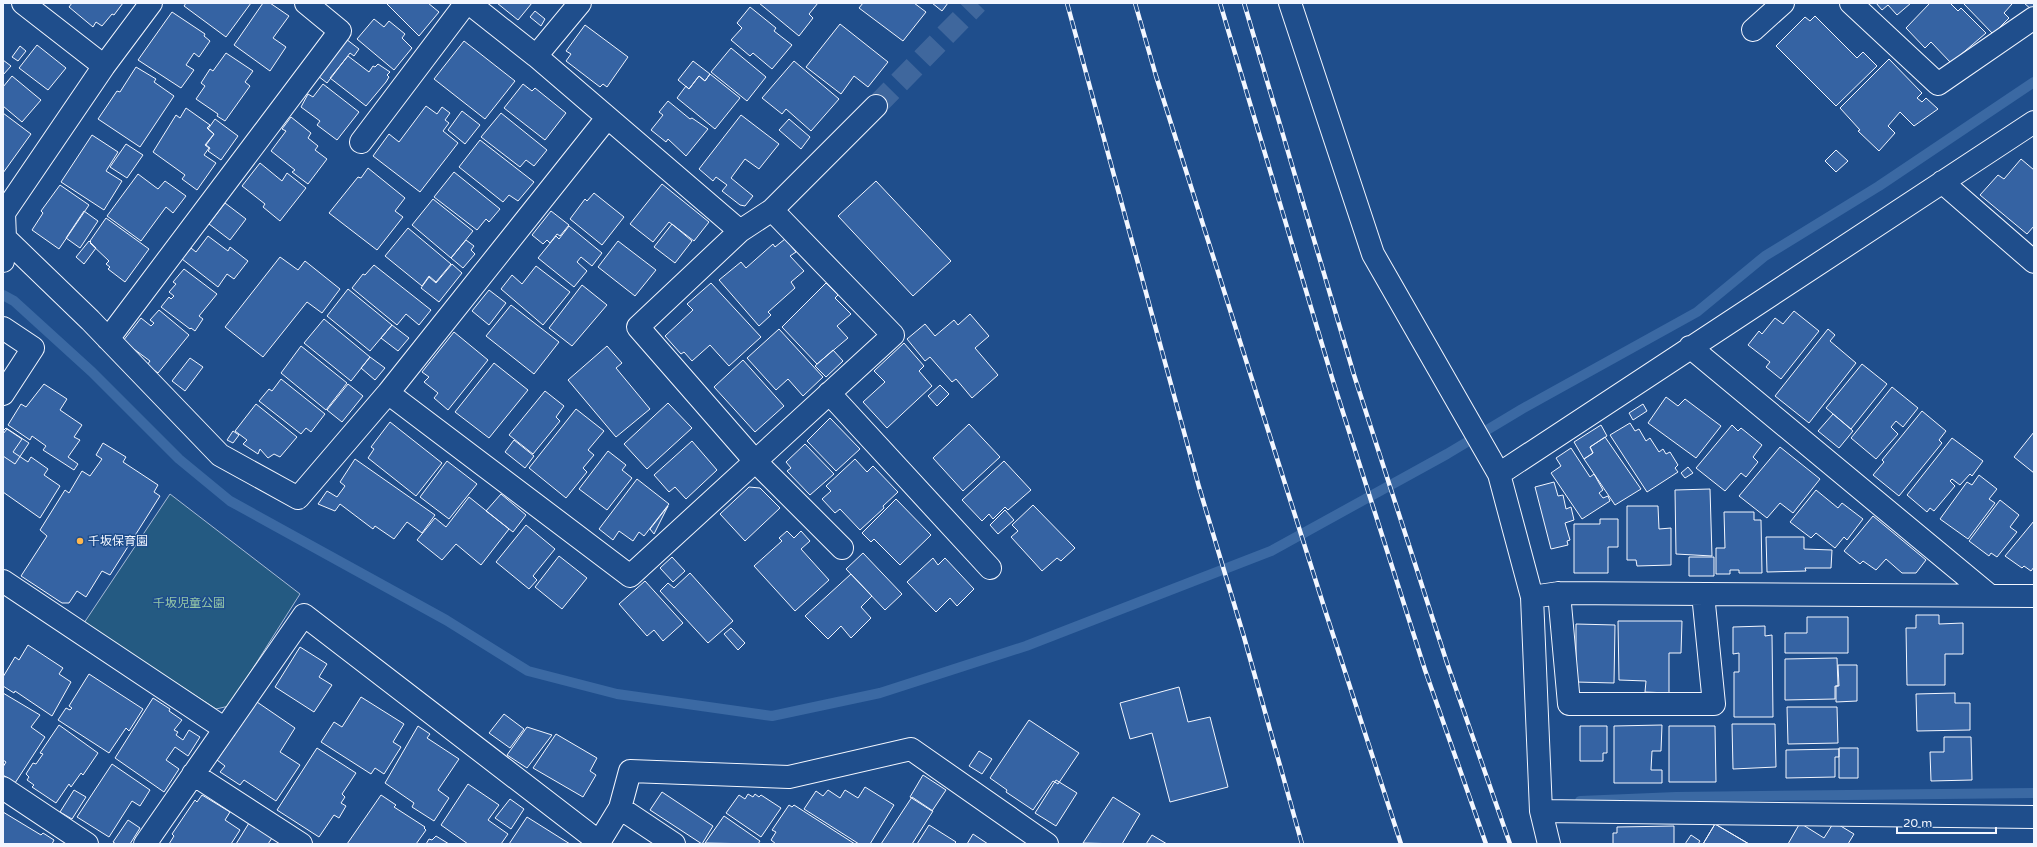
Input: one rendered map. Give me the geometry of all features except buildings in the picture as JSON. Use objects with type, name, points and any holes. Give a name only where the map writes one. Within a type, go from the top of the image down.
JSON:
[{"type":"street","points":[[23,3],[104,66]]},
{"type":"street","points":[[3,261],[5,238],[3,213],[104,66],[151,3]]},
{"type":"street","points":[[108,339],[340,31],[306,3]]},
{"type":"street","points":[[361,142],[468,3],[536,56],[740,231]]},
{"type":"street","points":[[536,56],[580,3]]},
{"type":"street","points":[[1290,3],[1373,254],[1499,474],[1532,596],[1541,811],[1549,844]]},
{"type":"street","points":[[1753,30],[1783,3]]},
{"type":"street","points":[[1851,3],[1938,84],[2034,18]]},
{"type":"street","points":[[842,548],[755,461],[638,328],[740,231],[772,210],[876,106]]},
{"type":"street","points":[[5,238],[108,339],[220,455],[298,498],[388,393],[608,118]]},
{"type":"street","points":[[1499,474],[1942,182],[2030,130]]},
{"type":"street","points":[[1942,182],[2034,262]]},
{"type":"street","points":[[388,393],[630,576],[893,335],[772,210]]},
{"type":"street","points":[[3,328],[33,348],[3,394]]},
{"type":"street","points":[[1690,347],[1989,595]]},
{"type":"street","points":[[829,393],[990,568]]},
{"type":"street","points":[[3,581],[225,729]]},
{"type":"street","points":[[1532,596],[1559,593],[2034,596]]},
{"type":"street","points":[[1559,593],[1570,704],[1714,704],[1703,594]]},
{"type":"street","points":[[145,844],[304,615],[598,843],[620,808],[630,771],[789,777],[911,749],[1047,844]]},
{"type":"street","points":[[193,774],[301,844]]},
{"type":"street","points":[[3,788],[87,844]]},
{"type":"street","points":[[620,808],[674,844]]},
{"type":"street","points":[[1541,811],[2034,817]]},
{"type":"green space","name":"千坂児童公園","points":[[170,494],[300,594],[229,706],[216,709],[84,623]]},
{"type":"waterway","points":[[3,295],[14,301],[92,372],[179,459],[230,501],[446,620],[528,671],[617,694],[772,716],[880,693],[1026,646],[1271,551],[1447,454],[1522,409],[1697,312],[1765,256],[1879,186],[2034,82]]},
{"type":"waterway","points":[[1580,801],[1676,797],[2034,793]]},
{"type":"tunnel","points":[[876,106],[977,3]]},
{"type":"railway","points":[[1067,3],[1199,487],[1244,637],[1302,844]]},
{"type":"railway","points":[[1135,3],[1156,76],[1325,610],[1401,844]]},
{"type":"railway","points":[[1220,3],[1333,381],[1425,670],[1486,844]]},
{"type":"railway","points":[[1244,3],[1354,375],[1447,663],[1510,844]]},
{"type":"place","name":"千坂保育園","points":[[80,541]]}]
